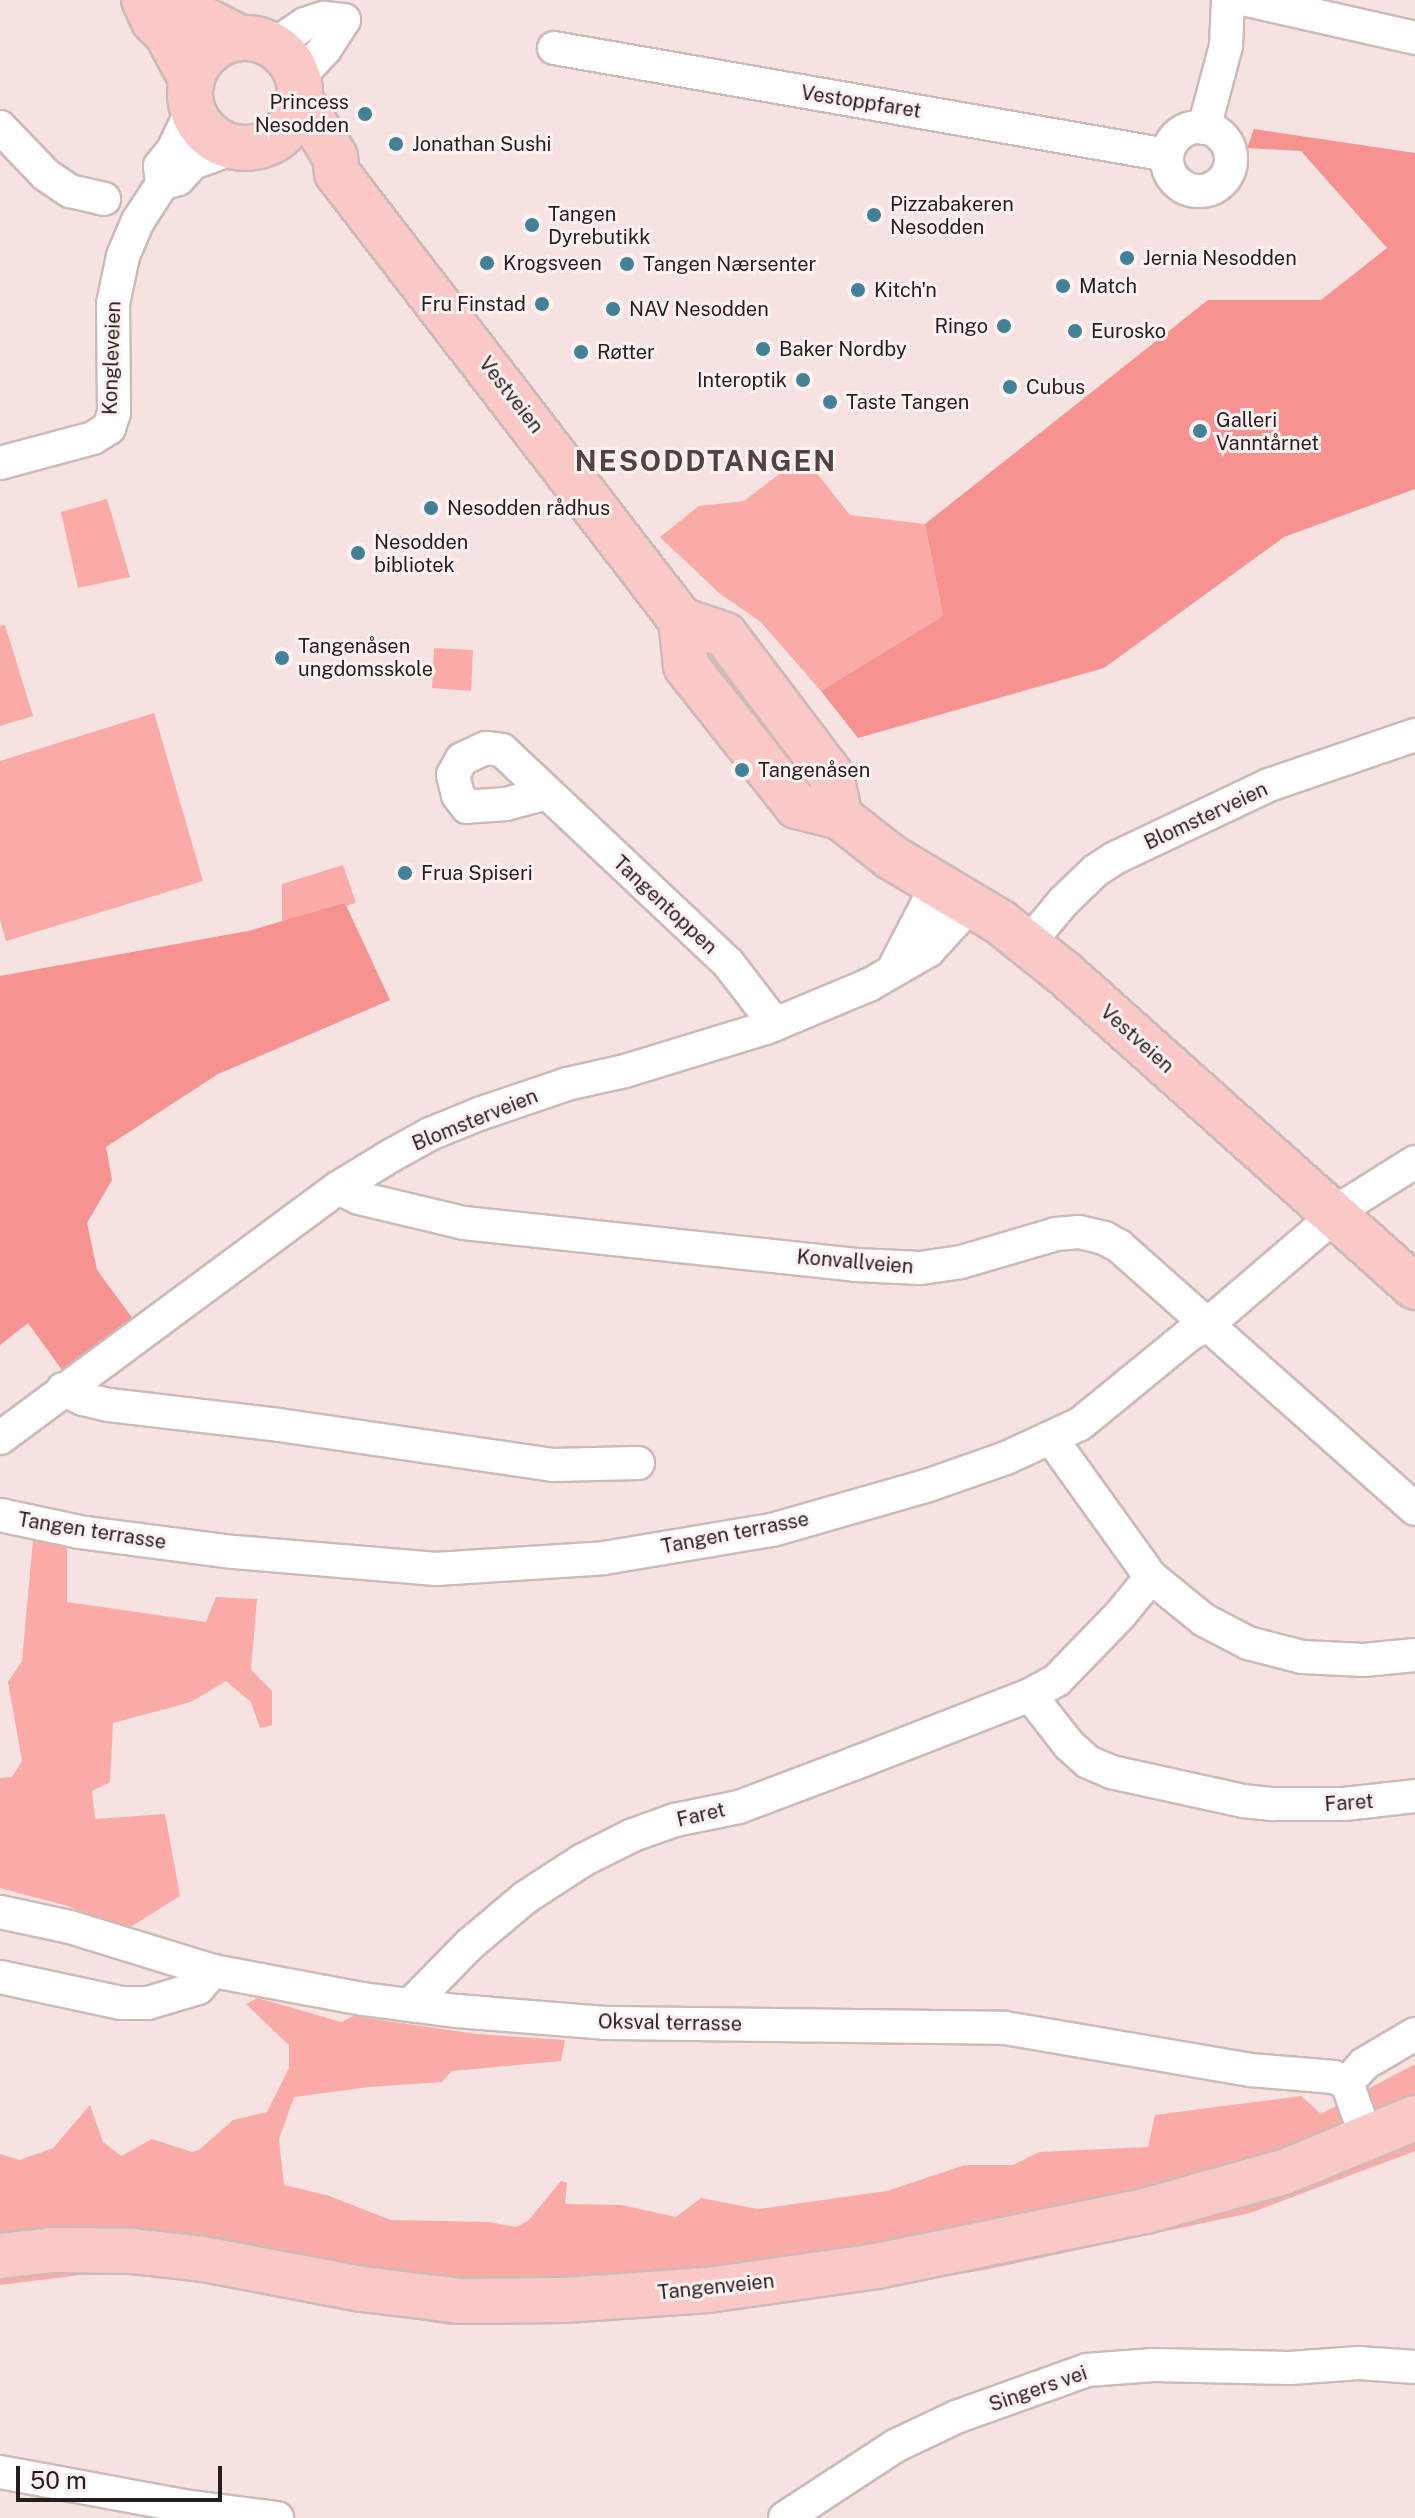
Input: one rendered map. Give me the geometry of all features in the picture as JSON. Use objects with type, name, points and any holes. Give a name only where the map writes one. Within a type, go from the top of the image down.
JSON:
[{"type":"main road","points":[[144,0],[154,21],[167,34],[207,132],[320,171],[337,173]]},
{"type":"main road","points":[[152,0],[169,2],[278,65]]},
{"type":"main road","points":[[192,94],[209,51],[278,65]]},
{"type":"main road","points":[[251,145],[287,128],[278,65]]},
{"type":"main road","name":"Vestveien","points":[[278,65],[335,157],[337,173],[423,280],[681,620],[725,635],[831,775],[840,817],[891,857],[955,894],[1028,944],[1415,1287]]},
{"type":"main road","name":"Tangenveien","points":[[0,2256],[53,2250],[132,2251],[203,2259],[362,2289],[461,2301],[565,2300],[708,2290],[877,2266],[1145,2211],[1228,2190],[1415,2118]]},
{"type":"street","points":[[1204,128],[1226,46],[1228,0]]},
{"type":"street","points":[[1247,0],[1415,38]]},
{"type":"street","name":"Vestoppfaret","points":[[554,48],[1167,155]]},
{"type":"street","name":"Kongleveien","points":[[0,463],[93,438],[109,428],[114,413],[113,304],[117,282],[138,221],[162,184],[160,166],[173,150],[192,94]]},
{"type":"street","points":[[0,127],[46,175],[70,191],[104,199]]},
{"type":"street","points":[[1204,128],[1222,137],[1231,156],[1227,176],[1212,189],[1186,189],[1171,175],[1167,155],[1170,146],[1184,131],[1204,128]]},
{"type":"street","name":"Kongleveien","points":[[162,184],[178,179],[193,163],[251,145]]},
{"type":"street","name":"Blomsterveien","points":[[1028,944],[1063,902],[1095,871],[1115,858],[1269,785],[1415,735]]},
{"type":"street","name":"Tangentoppen","points":[[547,793],[728,963],[775,1024]]},
{"type":"street","name":"Blomsterveien","points":[[0,1438],[338,1188],[430,1134],[567,1084],[625,1071],[775,1024],[869,985],[893,970],[955,894]]},
{"type":"street","name":"Tangen terrasse","points":[[0,1515],[79,1532],[343,1563],[436,1569],[604,1558],[772,1530],[929,1485],[1080,1424],[1190,1334],[1207,1325],[1335,1216],[1415,1162]]},
{"type":"street","name":"Konvallveien","points":[[338,1188],[359,1198],[464,1223],[882,1266],[921,1268],[961,1262],[1005,1247],[1079,1232],[1119,1246],[1415,1509]]},
{"type":"street","points":[[63,1389],[83,1399],[109,1405],[279,1425],[553,1465],[638,1463]]},
{"type":"street","points":[[1051,1438],[1151,1577],[1204,1620],[1238,1639],[1274,1650],[1338,1660],[1415,1655]]},
{"type":"street","name":"Faret","points":[[416,2006],[417,1998],[470,1944],[526,1897],[583,1860],[633,1835],[675,1820],[739,1807],[1030,1695],[1057,1680],[1120,1615],[1151,1577]]},
{"type":"street","name":"Faret","points":[[1030,1695],[1069,1745],[1088,1762],[1111,1772],[1243,1801],[1273,1804],[1344,1804],[1415,1796]]},
{"type":"street","name":"Oksval terrasse","points":[[0,1912],[70,1927],[213,1971],[416,2006],[605,2023],[1005,2028],[1251,2070],[1334,2077],[1347,2083]]},
{"type":"street","points":[[0,1977],[121,2003],[148,2003],[198,1988],[213,1971]]},
{"type":"street","points":[[1367,2139],[1347,2083],[1364,2064],[1415,2034]]},
{"type":"street","name":"Singers vei","points":[[785,2518],[895,2446],[956,2417],[1087,2370],[1154,2365],[1290,2368],[1359,2363],[1415,2367]]},
{"type":"street","points":[[0,2472],[184,2506],[277,2518]]},
{"type":"shaded area","points":[[1254,129],[1415,153],[1415,489],[1284,537],[1104,668],[858,738],[821,691],[943,616],[925,524],[1208,300],[1321,300],[1387,248],[1301,151],[1247,148]]},
{"type":"shaded area","points":[[803,456],[850,515],[925,524],[943,616],[821,691],[761,622],[719,593],[660,537],[699,506],[744,501]]},
{"type":"shaded area","points":[[107,499],[130,577],[78,588],[61,512]]},
{"type":"shaded area","points":[[5,625],[33,716],[0,726],[0,626]]},
{"type":"shaded area","points":[[434,648],[473,650],[471,691],[432,688]]},
{"type":"shaded area","points":[[154,713],[203,881],[6,941],[0,920],[0,761]]},
{"type":"shaded area","points":[[343,865],[356,903],[282,922],[282,884]]},
{"type":"shaded area","points":[[345,903],[390,1000],[218,1074],[106,1147],[112,1180],[87,1223],[97,1270],[133,1319],[62,1370],[28,1323],[0,1345],[0,976],[248,931]]},
{"type":"shaded area","points":[[33,1540],[67,1545],[67,1602],[206,1622],[216,1597],[257,1599],[251,1670],[272,1691],[272,1725],[260,1728],[251,1702],[226,1681],[191,1702],[113,1723],[110,1782],[92,1791],[95,1819],[165,1814],[180,1896],[124,1931],[68,1906],[0,1888],[0,1778],[12,1777],[22,1761],[8,1682],[22,1661]]},
{"type":"shaded area","points":[[258,1998],[341,2022],[353,2016],[476,2034],[565,2040],[561,2061],[452,2071],[442,2082],[294,2097],[279,2139],[284,2185],[329,2196],[391,2220],[488,2222],[516,2227],[528,2221],[561,2181],[567,2183],[565,2204],[621,2205],[676,2217],[701,2198],[758,2209],[887,2191],[965,2165],[1013,2165],[1039,2152],[1148,2147],[1155,2115],[1301,2096],[1321,2114],[1415,2064],[1415,2151],[1250,2213],[984,2270],[775,2304],[565,2323],[449,2325],[159,2276],[88,2274],[0,2285],[0,2154],[20,2160],[53,2148],[90,2105],[103,2142],[121,2156],[152,2139],[192,2152],[199,2150],[233,2120],[267,2112],[289,2068],[289,2045],[246,2004]]},
{"type":"place","name":"Princess Nesodden","points":[[365,114]]},
{"type":"place","name":"Jonathan Sushi","points":[[396,144]]},
{"type":"place","name":"Pizzabakeren Nesodden","points":[[874,215]]},
{"type":"place","name":"Tangen Dyrebutikk","points":[[532,225]]},
{"type":"place","name":"Jernia Nesodden","points":[[1127,258]]},
{"type":"place","name":"Krogsveen","points":[[487,263]]},
{"type":"place","name":"Tangen Nærsenter","points":[[627,264]]},
{"type":"place","name":"Match","points":[[1063,286]]},
{"type":"place","name":"Kitch'n","points":[[858,290]]},
{"type":"place","name":"Fru Finstad","points":[[542,304]]},
{"type":"place","name":"NAV Nesodden","points":[[613,309]]},
{"type":"place","name":"Ringo","points":[[1004,326]]},
{"type":"place","name":"Eurosko","points":[[1075,331]]},
{"type":"place","name":"Baker Nordby","points":[[763,349]]},
{"type":"place","name":"Røtter","points":[[581,352]]},
{"type":"place","name":"Interoptik","points":[[803,380]]},
{"type":"place","name":"Cubus","points":[[1010,387]]},
{"type":"place","name":"Taste Tangen","points":[[830,402]]},
{"type":"place","name":"Galleri Vanntårnet","points":[[1200,431]]},
{"type":"place","name":"Nesodden rådhus","points":[[431,508]]},
{"type":"place","name":"Nesodden bibliotek","points":[[358,553]]},
{"type":"place","name":"Tangenåsen ungdomsskole","points":[[282,658]]},
{"type":"place","name":"Tangenåsen","points":[[742,770]]},
{"type":"place","name":"Frua Spiseri","points":[[405,873]]},
{"type":"district","name":"NESODDTANGEN","points":[[706,461]]}]
